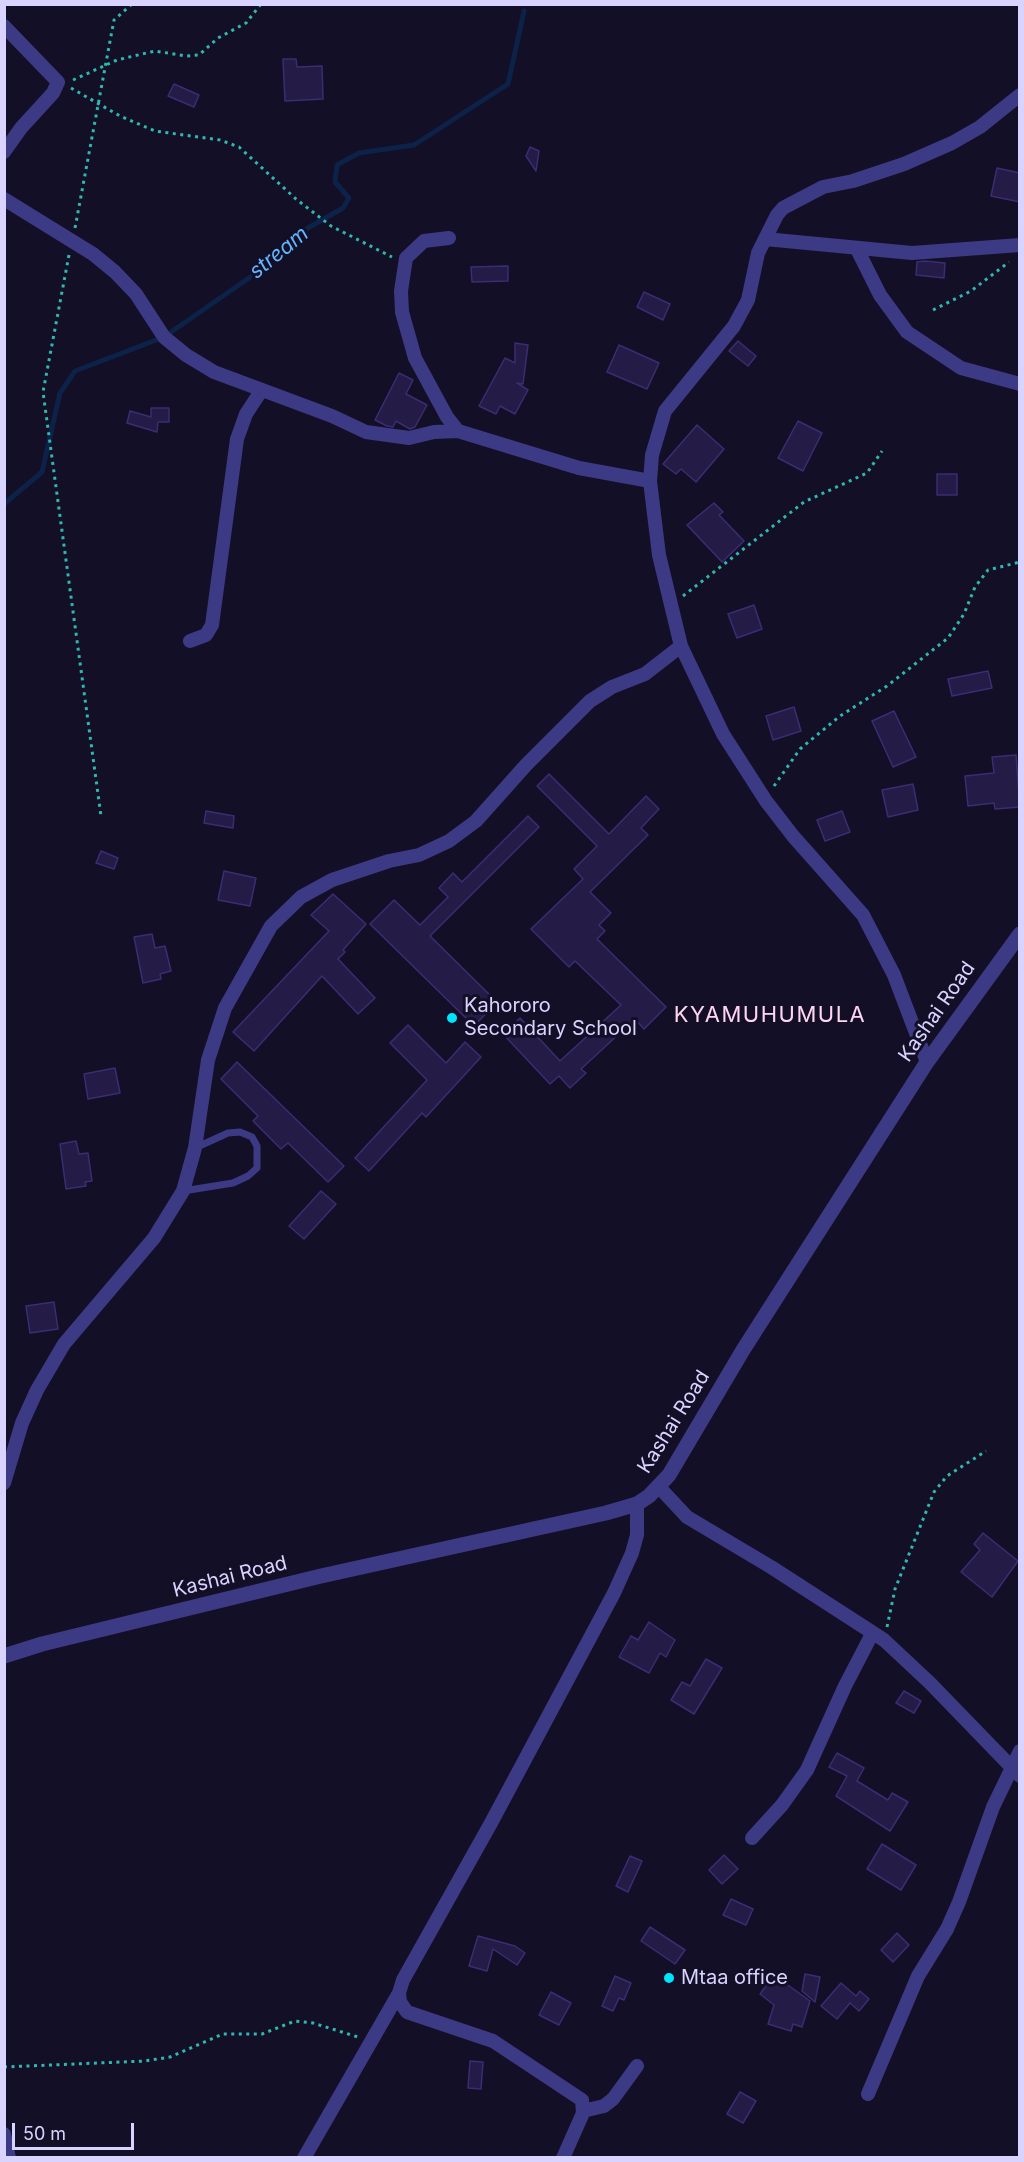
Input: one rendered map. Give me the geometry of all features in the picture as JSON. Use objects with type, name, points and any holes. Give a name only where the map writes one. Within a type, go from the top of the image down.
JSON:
[{"type":"street","points":[[4,26],[58,82],[53,93],[21,128],[4,152]]},
{"type":"street","points":[[927,1062],[894,975],[863,915],[793,837],[766,801],[723,734],[681,646],[659,555],[650,481],[652,455],[664,411],[734,326],[748,300],[758,253],[777,215],[790,202],[823,187],[853,181],[904,164],[952,143],[980,127],[1020,95]]},
{"type":"street","points":[[4,199],[93,254],[115,272],[136,294],[164,337],[186,355],[214,372],[384,437],[409,438],[434,432],[458,431],[579,468],[650,481]]},
{"type":"street","points":[[449,238],[424,240],[410,252],[404,267],[402,312],[408,341],[444,412],[458,431]]},
{"type":"street","points":[[765,239],[857,249],[940,253],[1020,245]]},
{"type":"street","points":[[857,249],[880,295],[907,332],[961,368],[1020,384]]},
{"type":"street","points":[[190,641],[206,635],[213,625],[237,439],[246,414],[261,391]]},
{"type":"street","points":[[4,1483],[22,1423],[64,1344],[154,1238],[183,1191],[195,1148],[208,1060],[225,1008],[271,926],[300,897],[332,880],[389,861],[419,855],[449,841],[476,821],[526,765],[590,701],[612,687],[645,674],[681,646]]},
{"type":"street","name":"Kashai Road","points":[[4,1656],[42,1644],[321,1576],[637,1504],[659,1487],[927,1062],[1020,934]]},
{"type":"street","points":[[659,1487],[687,1517],[771,1567],[878,1637],[930,1683],[1015,1772]]},
{"type":"street","points":[[304,2157],[399,1993],[403,1980],[492,1823],[614,1593],[633,1553],[637,1534],[637,1504]]},
{"type":"street","points":[[752,1838],[782,1805],[807,1770],[845,1686],[878,1637]]},
{"type":"street","points":[[868,2094],[918,1976],[959,1902],[993,1807],[1015,1772],[1020,1751]]},
{"type":"street","points":[[399,1993],[400,2002],[407,2012],[493,2041],[582,2100],[583,2111],[563,2157]]},
{"type":"street","points":[[583,2111],[604,2106],[614,2099],[637,2066]]},
{"type":"street","points":[[4,2134],[9,2157]]},
{"type":"lane","points":[[183,1191],[233,1182],[248,1176],[257,1168],[257,1146],[252,1137],[240,1131],[228,1133],[195,1148]]},
{"type":"path","points":[[74,233],[114,20],[132,4]]},
{"type":"path","points":[[261,4],[246,23],[218,38],[199,55],[186,56],[155,51],[117,60],[65,84],[120,116],[155,131],[220,140],[239,147],[301,204],[332,226],[385,251],[404,267]]},
{"type":"path","points":[[71,245],[43,392],[101,816]]},
{"type":"path","points":[[933,310],[971,291],[1012,259]]},
{"type":"path","points":[[671,608],[707,576],[746,550],[804,502],[867,473],[882,451]]},
{"type":"path","points":[[766,801],[785,768],[800,749],[840,716],[887,686],[948,638],[964,614],[975,587],[988,570],[1020,562]]},
{"type":"path","points":[[878,1637],[934,1492],[946,1476],[986,1451]]},
{"type":"path","points":[[4,2067],[145,2061],[179,2053],[223,2034],[233,2032],[262,2034],[295,2021],[313,2023],[370,2041]]},
{"type":"building","points":[[283,59],[296,59],[297,67],[322,66],[323,99],[285,101]]},
{"type":"building","points":[[174,84],[199,95],[194,107],[168,96]]},
{"type":"building","points":[[530,147],[539,151],[536,171],[526,156]]},
{"type":"building","points":[[997,168],[1020,173],[1020,202],[991,196]]},
{"type":"building","points":[[917,262],[945,263],[944,278],[916,275]]},
{"type":"building","points":[[508,266],[508,281],[472,282],[471,267]]},
{"type":"building","points":[[644,292],[670,304],[663,320],[637,307]]},
{"type":"building","points":[[738,341],[756,356],[748,366],[729,351]]},
{"type":"building","points":[[515,343],[528,345],[523,384],[517,383],[528,390],[515,414],[500,406],[496,414],[479,406],[505,358],[515,363]]},
{"type":"building","points":[[619,345],[659,363],[647,389],[607,372]]},
{"type":"building","points":[[399,373],[413,380],[406,394],[427,405],[415,427],[410,429],[396,421],[393,427],[375,420]]},
{"type":"building","points":[[151,408],[169,408],[169,422],[158,422],[157,432],[127,423],[130,411],[151,417]]},
{"type":"building","points":[[798,421],[822,433],[803,471],[778,458]]},
{"type":"building","points":[[697,425],[724,449],[696,482],[681,469],[676,474],[663,464]]},
{"type":"building","points":[[937,474],[957,474],[957,495],[937,495]]},
{"type":"building","points":[[714,503],[723,512],[719,515],[744,541],[722,562],[687,525]]},
{"type":"building","points":[[754,605],[762,629],[737,638],[728,614]]},
{"type":"building","points":[[988,671],[992,688],[952,696],[948,679]]},
{"type":"building","points":[[794,707],[801,731],[773,740],[766,716]]},
{"type":"building","points":[[894,711],[916,757],[893,767],[872,721]]},
{"type":"building","points":[[1016,755],[1020,807],[995,809],[994,803],[968,806],[965,776],[994,773],[992,757]]},
{"type":"building","points":[[549,774],[609,834],[646,796],[659,809],[641,828],[648,835],[590,892],[611,913],[599,925],[605,931],[597,939],[666,1007],[644,1029],[635,1019],[581,1069],[586,1073],[570,1088],[559,1076],[550,1084],[503,1034],[520,1018],[560,1061],[621,1005],[575,961],[569,967],[531,929],[583,879],[574,869],[597,846],[537,786]]},
{"type":"building","points":[[913,784],[918,810],[888,817],[882,790]]},
{"type":"building","points":[[206,811],[234,816],[233,828],[204,823]]},
{"type":"building","points":[[842,811],[850,832],[825,841],[817,820]]},
{"type":"building","points":[[528,816],[539,827],[430,936],[497,1002],[474,1026],[370,924],[394,900],[420,925],[448,897],[439,888],[453,873],[462,882]]},
{"type":"building","points":[[101,851],[118,858],[114,869],[96,863]]},
{"type":"building","points":[[224,871],[256,878],[250,906],[218,900]]},
{"type":"building","points":[[333,894],[366,924],[338,959],[375,998],[358,1014],[322,976],[254,1051],[233,1032],[329,931],[311,915]]},
{"type":"building","points":[[152,934],[155,948],[165,946],[171,971],[160,974],[161,979],[143,983],[134,937]]},
{"type":"building","points":[[408,1025],[446,1063],[465,1042],[481,1057],[426,1117],[422,1113],[369,1171],[355,1158],[427,1080],[390,1043]]},
{"type":"building","points":[[237,1062],[344,1166],[328,1182],[288,1143],[281,1149],[253,1121],[258,1116],[221,1079]]},
{"type":"building","points":[[115,1068],[120,1093],[88,1099],[84,1074]]},
{"type":"building","points":[[76,1141],[79,1154],[88,1153],[92,1181],[85,1182],[86,1186],[66,1189],[60,1144]]},
{"type":"building","points":[[321,1191],[336,1204],[304,1239],[289,1226]]},
{"type":"building","points":[[54,1302],[58,1329],[30,1333],[26,1306]]},
{"type":"building","points":[[983,1533],[1018,1561],[992,1597],[961,1572],[980,1550],[974,1544]]},
{"type":"building","points":[[649,1622],[675,1640],[666,1657],[660,1653],[649,1673],[619,1657],[631,1636],[638,1640]]},
{"type":"building","points":[[706,1659],[722,1668],[694,1714],[671,1700],[682,1682],[690,1686]]},
{"type":"building","points":[[904,1691],[921,1701],[914,1713],[896,1703]]},
{"type":"building","points":[[837,1753],[864,1768],[857,1781],[888,1800],[892,1793],[908,1802],[890,1831],[836,1796],[847,1776],[829,1767]]},
{"type":"building","points":[[882,1844],[916,1865],[901,1890],[867,1869]]},
{"type":"building","points":[[724,1855],[738,1869],[722,1884],[709,1870]]},
{"type":"building","points":[[630,1856],[642,1861],[628,1892],[616,1886]]},
{"type":"building","points":[[731,1899],[753,1909],[746,1925],[723,1915]]},
{"type":"building","points":[[650,1927],[685,1950],[675,1964],[641,1941]]},
{"type":"building","points":[[897,1933],[909,1945],[893,1962],[881,1950]]},
{"type":"building","points":[[478,1936],[515,1946],[525,1953],[517,1965],[493,1949],[487,1971],[469,1966]]},
{"type":"building","points":[[805,1974],[820,1977],[815,2002],[802,1991]]},
{"type":"building","points":[[774,1975],[810,2001],[802,2027],[793,2024],[791,2031],[768,2024],[774,2005],[760,1994]]},
{"type":"building","points":[[615,1976],[631,1983],[624,2000],[619,1998],[613,2011],[602,2006]]},
{"type":"building","points":[[841,1983],[856,1996],[860,1991],[869,1999],[859,2011],[850,2003],[837,2019],[821,2006]]},
{"type":"building","points":[[551,1992],[571,2003],[559,2025],[539,2015]]},
{"type":"building","points":[[470,2061],[483,2062],[481,2089],[468,2088]]},
{"type":"building","points":[[740,2092],[756,2101],[743,2123],[727,2114]]},
{"type":"waterway","name":"stream","points":[[4,504],[42,472],[60,393],[75,371],[164,337],[259,271],[308,228],[343,208],[349,198],[335,182],[337,165],[359,153],[414,145],[508,84],[524,11]]},
{"type":"place","name":"Kahororo Secondary School","points":[[452,1018]]},
{"type":"place","name":"Mtaa office","points":[[669,1978]]},
{"type":"district","name":"KYAMUHUMULA","points":[[770,1015]]}]
